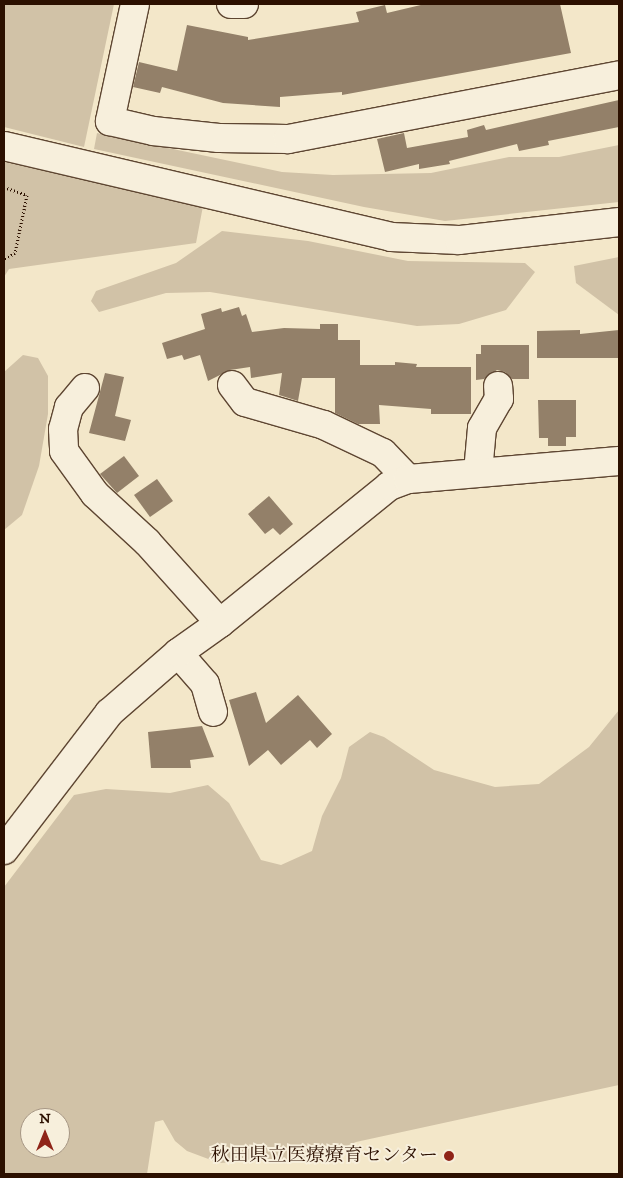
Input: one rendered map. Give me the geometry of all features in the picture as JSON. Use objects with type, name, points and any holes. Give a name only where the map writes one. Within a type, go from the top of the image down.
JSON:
[{"type":"street","points":[[135,4],[110,122],[153,131],[219,138],[288,139],[619,75]]},
{"type":"street","points":[[231,4],[244,4]]},
{"type":"street","points":[[4,146],[391,237],[459,240],[619,222]]},
{"type":"street","points":[[232,385],[245,402],[324,425],[383,453],[408,479]]},
{"type":"street","points":[[478,472],[482,428],[499,399],[498,386]]},
{"type":"street","points":[[84,388],[69,407],[63,428],[64,451],[95,494],[148,542],[220,623]]},
{"type":"street","points":[[4,850],[108,713],[178,653],[220,623],[389,486],[408,479],[619,461]]},
{"type":"street","points":[[178,653],[205,684],[213,712]]},
{"type":"path","points":[[4,188],[27,195],[15,253],[4,259]]},
{"type":"shaded area","points":[[4,4],[114,4],[84,147],[4,127]]},
{"type":"shaded area","points":[[97,133],[282,172],[333,175],[431,173],[509,157],[559,157],[619,145],[619,202],[445,221],[364,207],[94,149]]},
{"type":"shaded area","points":[[4,162],[203,206],[196,243],[9,269],[4,277]]},
{"type":"shaded area","points":[[222,231],[308,241],[408,261],[525,263],[535,272],[506,310],[459,324],[417,326],[210,292],[166,293],[99,312],[91,301],[96,291],[176,263]]},
{"type":"shaded area","points":[[619,257],[619,315],[576,283],[574,266]]},
{"type":"shaded area","points":[[23,355],[38,358],[48,376],[48,414],[39,466],[22,515],[4,530],[4,372]]},
{"type":"shaded area","points":[[619,710],[619,1085],[356,1142],[319,1158],[219,1163],[187,1151],[175,1141],[163,1120],[155,1122],[147,1174],[4,1174],[4,887],[74,795],[106,789],[170,793],[208,785],[229,803],[261,860],[281,865],[312,851],[322,816],[341,778],[349,747],[370,732],[384,737],[434,770],[495,787],[539,784],[589,747]]},
{"type":"building","points":[[425,4],[560,4],[571,53],[342,95],[342,92],[280,97],[280,107],[223,103],[162,87],[160,93],[133,87],[139,62],[177,71],[187,25],[248,37],[248,40],[359,22],[356,12],[385,5],[387,13]]},
{"type":"building","points":[[619,100],[619,127],[548,141],[549,145],[519,151],[517,144],[449,161],[450,164],[419,169],[419,164],[385,172],[377,139],[404,133],[407,148],[468,137],[467,130],[484,125],[486,130]]},
{"type":"building","points":[[239,307],[242,316],[246,314],[252,332],[284,328],[320,329],[320,324],[338,324],[338,340],[360,340],[360,365],[395,365],[395,362],[417,364],[416,367],[471,367],[471,414],[431,414],[431,409],[379,405],[380,424],[358,424],[335,413],[335,378],[302,378],[298,401],[279,395],[282,373],[251,378],[250,367],[230,370],[208,381],[200,355],[184,360],[182,355],[167,359],[162,343],[205,329],[201,314],[221,308],[222,312]]},
{"type":"building","points":[[580,330],[580,334],[619,330],[619,358],[537,358],[537,331]]},
{"type":"building","points":[[481,345],[529,345],[529,379],[512,379],[505,372],[497,370],[484,379],[476,380],[476,354],[481,354]]},
{"type":"building","points":[[105,373],[124,377],[115,416],[131,420],[125,441],[89,433]]},
{"type":"building","points":[[538,400],[576,400],[576,437],[566,437],[566,446],[548,446],[548,438],[539,438]]},
{"type":"building","points":[[124,456],[139,476],[117,493],[100,474]]},
{"type":"building","points":[[157,479],[173,501],[150,517],[134,495]]},
{"type":"building","points":[[269,496],[293,524],[280,535],[273,528],[265,534],[248,514]]},
{"type":"building","points":[[256,692],[266,723],[298,695],[332,734],[317,748],[310,740],[281,765],[268,750],[249,766],[229,700]]},
{"type":"building","points":[[202,726],[214,757],[190,760],[191,768],[151,768],[148,732]]},
{"type":"place","name":"秋田県立医療療育センター","points":[[449,1156]]}]
